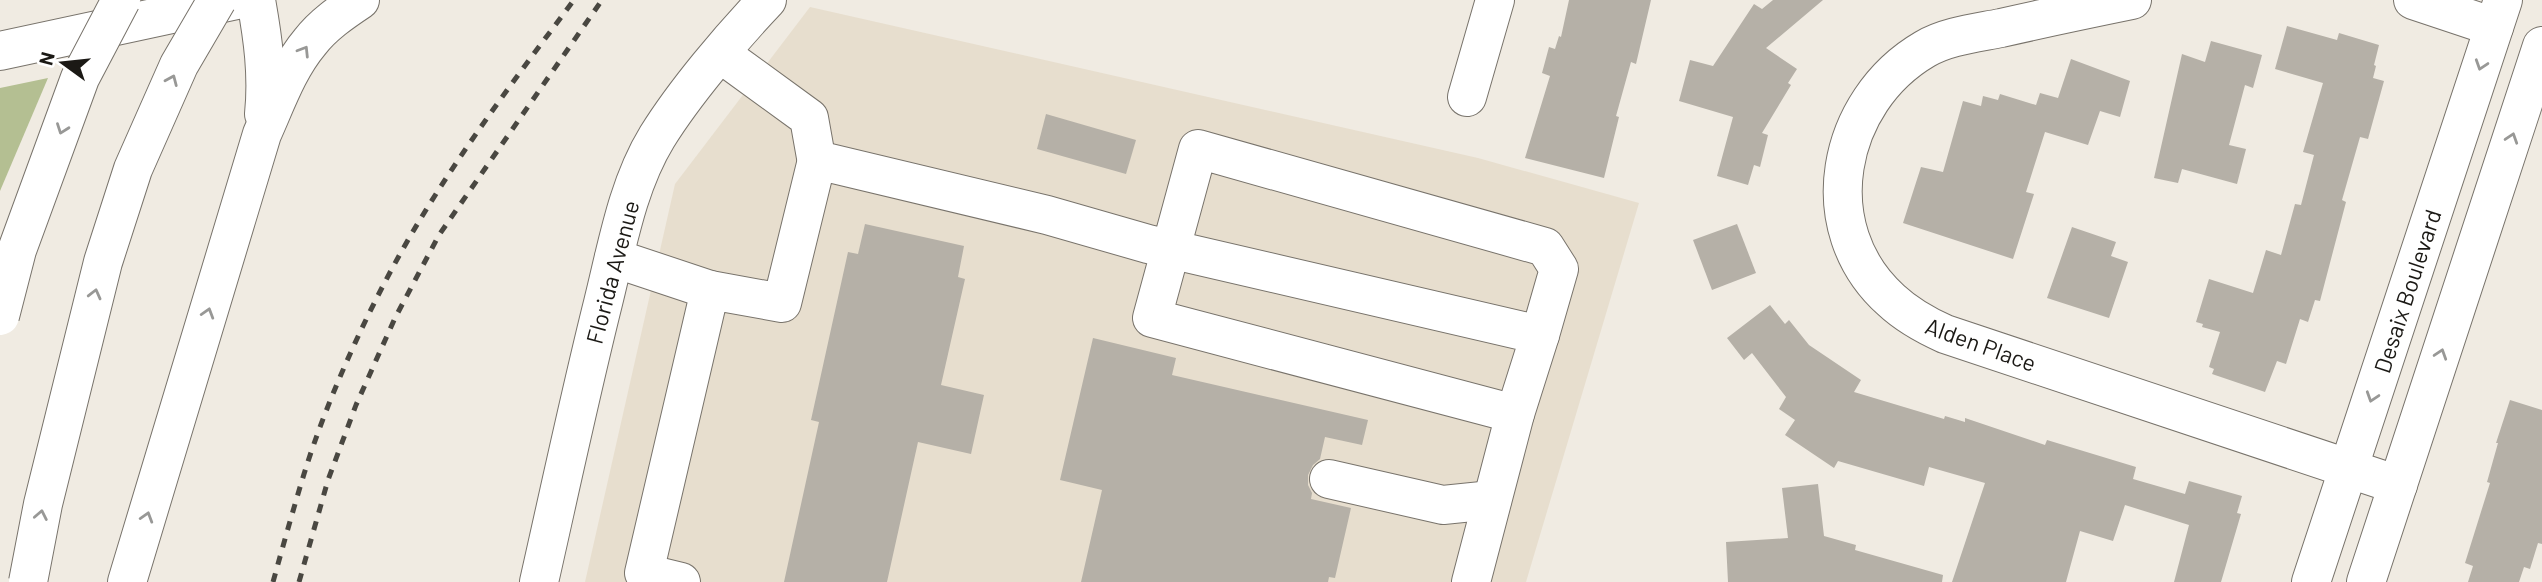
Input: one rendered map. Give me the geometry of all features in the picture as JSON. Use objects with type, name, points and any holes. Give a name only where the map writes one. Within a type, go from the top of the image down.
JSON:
[{"type":"main road","points":[[0,316],[17,250],[80,78],[121,0]]},
{"type":"main road","points":[[28,582],[43,504],[103,262],[129,183],[178,65],[217,0]]},
{"type":"main road","points":[[0,51],[237,0]]},
{"type":"main road","points":[[256,0],[265,52],[267,87],[262,134]]},
{"type":"main road","points":[[127,582],[262,134],[288,76],[310,41],[331,21],[360,0]]},
{"type":"main road","name":"Florida Avenue","points":[[539,582],[614,258],[637,178],[657,138],[685,98],[767,0]]},
{"type":"main road","points":[[1467,97],[1495,0]]},
{"type":"main road","name":"Alden Place","points":[[2132,0],[1936,43],[1902,64],[1883,82],[1860,115],[1845,165],[1843,192],[1846,218],[1858,256],[1889,299],[1921,323],[1944,334],[2398,485]]},
{"type":"main road","points":[[2413,0],[2498,13]]},
{"type":"main road","name":"Desaix Boulevard","points":[[2311,582],[2498,13]]},
{"type":"main road","points":[[2366,582],[2542,46]]},
{"type":"main road","points":[[614,258],[710,290],[782,303],[817,163],[809,118],[721,54]]},
{"type":"main road","points":[[1471,582],[1515,414],[1559,270],[1545,247],[1198,149],[1152,318],[1515,414]]},
{"type":"main road","points":[[817,163],[817,160],[1034,212],[1171,249],[1540,335]]},
{"type":"main road","points":[[681,582],[644,573],[710,290]]},
{"type":"main road","points":[[1329,479],[1443,505],[1492,500]]},
{"type":"shaded area","points":[[810,7],[1478,158],[1639,203],[1526,582],[585,582],[675,184]]},
{"type":"green space","points":[[48,78],[0,191],[0,88]]},
{"type":"building","points":[[1569,0],[1651,0],[1636,64],[1631,62],[1616,116],[1619,117],[1604,178],[1525,158],[1550,76],[1542,73],[1549,47],[1555,49],[1559,36],[1561,37]]},
{"type":"building","points":[[1773,0],[1823,0],[1766,48],[1797,69],[1788,83],[1791,85],[1762,133],[1768,135],[1760,167],[1754,165],[1748,185],[1717,176],[1733,117],[1679,101],[1690,60],[1713,66],[1754,4],[1762,9]]},
{"type":"building","points":[[2287,26],[2337,40],[2339,33],[2379,45],[2373,78],[2384,81],[2368,139],[2360,137],[2342,200],[2346,202],[2320,301],[2315,300],[2308,322],[2300,319],[2286,364],[2277,361],[2265,392],[2212,374],[2214,369],[2209,367],[2220,332],[2202,327],[2203,324],[2196,322],[2209,279],[2253,293],[2266,250],[2281,255],[2295,204],[2301,205],[2314,155],[2303,152],[2323,83],[2275,69]]},
{"type":"building","points":[[2211,41],[2262,55],[2253,88],[2245,85],[2229,145],[2246,149],[2237,184],[2182,169],[2178,183],[2154,178],[2182,54],[2205,62]]},
{"type":"building","points":[[2071,59],[2130,81],[2120,117],[2100,111],[2088,145],[2045,132],[2026,192],[2034,194],[2013,259],[1903,223],[1921,167],[1943,172],[1963,101],[1981,106],[1983,96],[1998,100],[2000,94],[2036,105],[2040,93],[2058,98]]},
{"type":"building","points":[[1046,114],[1136,140],[1126,174],[1037,149]]},
{"type":"building","points":[[865,224],[964,246],[958,277],[965,279],[941,385],[984,395],[971,454],[918,442],[887,582],[784,582],[819,422],[811,420],[848,252],[858,254]]},
{"type":"building","points":[[1737,224],[1756,273],[1712,290],[1693,240]]},
{"type":"building","points":[[2072,227],[2116,242],[2111,256],[2128,262],[2109,318],[2047,298]]},
{"type":"building","points":[[1770,305],[1785,324],[1789,320],[1809,345],[1861,380],[1854,392],[1944,419],[1945,416],[1965,422],[1965,418],[2045,445],[2047,440],[2136,467],[2133,479],[2185,494],[2189,481],[2242,496],[2237,513],[2241,514],[2221,582],[2174,582],[2189,525],[2125,505],[2113,541],[2080,531],[2066,582],[1952,582],[1985,483],[1929,467],[1924,486],[1838,461],[1834,468],[1785,435],[1795,420],[1779,409],[1786,397],[1752,353],[1744,360],[1727,338]]},
{"type":"building","points":[[1093,338],[1176,358],[1172,375],[1368,420],[1362,445],[1325,437],[1320,459],[1308,475],[1311,499],[1351,508],[1335,578],[1329,577],[1328,582],[1081,582],[1102,490],[1060,480]]},
{"type":"building","points":[[2510,400],[2542,410],[2542,544],[2538,543],[2530,569],[2524,567],[2519,582],[2468,582],[2473,566],[2465,563],[2490,483],[2487,482],[2496,443]]},
{"type":"building","points":[[1818,484],[1824,536],[1856,545],[1855,550],[1943,575],[1942,582],[1728,582],[1726,542],[1788,538],[1782,488]]},
{"type":"railway","points":[[273,582],[314,443],[354,346],[385,282],[455,165],[574,0]]},
{"type":"railway","points":[[299,582],[328,480],[356,405],[395,318],[439,235],[602,0]]}]
